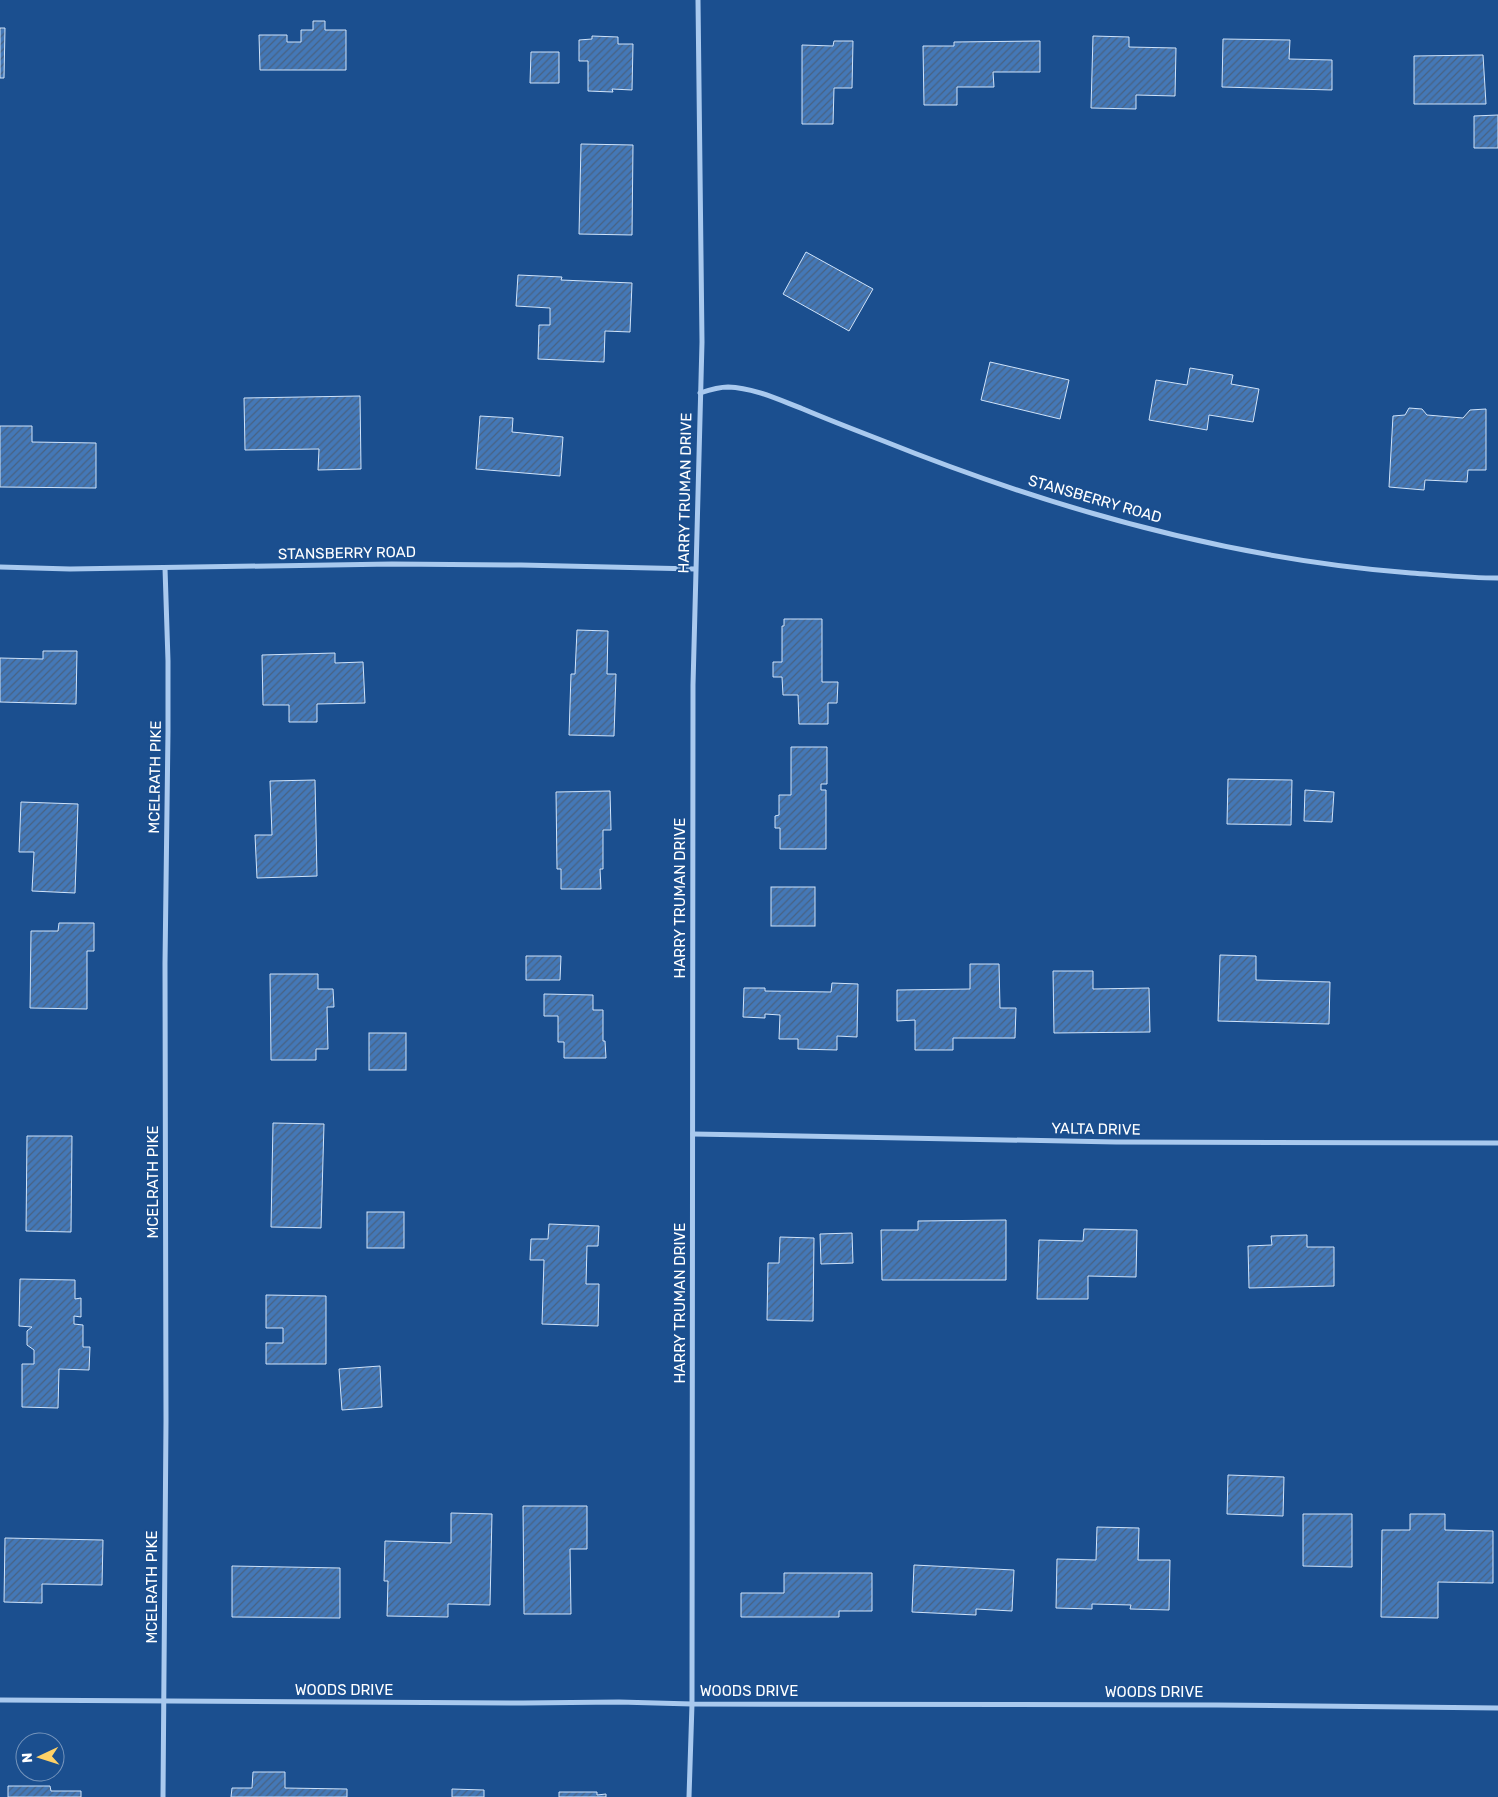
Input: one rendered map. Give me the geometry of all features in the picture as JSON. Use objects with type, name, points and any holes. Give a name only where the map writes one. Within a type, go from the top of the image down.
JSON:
[{"type":"street","name":"HARRY TRUMAN DRIVE","points":[[689,1797],[692,1704],[693,685],[702,342],[698,0]]},
{"type":"street","name":"STANSBERRY ROAD","points":[[700,393],[728,387],[756,391],[987,480],[1081,510],[1193,540],[1259,554],[1358,569],[1474,578],[1498,578]]},
{"type":"street","name":"STANSBERRY ROAD","points":[[0,567],[70,569],[422,564],[695,569]]},
{"type":"street","name":"MCELRATH PIKE","points":[[163,1797],[166,1421],[165,964],[168,731],[165,568]]},
{"type":"street","name":"YALTA DRIVE","points":[[693,1134],[1136,1143],[1498,1143]]},
{"type":"street","name":"WOODS DRIVE","points":[[0,1700],[1498,1708]]},
{"type":"building","points":[[313,21],[325,21],[325,30],[346,30],[346,70],[260,70],[259,35],[287,35],[287,42],[301,42],[301,30],[313,30]]},
{"type":"building","points":[[0,28],[5,28],[4,78],[0,78]]},
{"type":"building","points":[[592,36],[618,37],[618,44],[633,44],[632,90],[612,89],[613,92],[588,91],[588,61],[579,61],[579,40],[592,39]]},
{"type":"building","points":[[1093,36],[1129,37],[1129,47],[1176,48],[1175,96],[1136,95],[1136,109],[1091,108]]},
{"type":"building","points":[[1223,39],[1290,40],[1289,59],[1332,60],[1332,90],[1222,87]]},
{"type":"building","points":[[834,41],[853,41],[852,88],[834,88],[833,124],[802,124],[802,45],[833,46]]},
{"type":"building","points":[[1040,41],[1040,72],[993,72],[994,87],[957,87],[957,105],[924,105],[923,46],[954,46],[954,42]]},
{"type":"building","points":[[531,52],[559,52],[559,83],[530,83]]},
{"type":"building","points":[[1483,55],[1486,104],[1414,104],[1414,56]]},
{"type":"building","points":[[1498,115],[1498,148],[1474,148],[1474,116]]},
{"type":"building","points":[[581,144],[633,145],[632,235],[579,234]]},
{"type":"building","points":[[806,252],[873,289],[849,331],[783,294]]},
{"type":"building","points":[[518,275],[562,277],[561,280],[632,283],[630,332],[605,331],[604,362],[538,359],[539,325],[550,325],[550,308],[516,306]]},
{"type":"building","points":[[990,362],[1069,380],[1060,419],[981,400]]},
{"type":"building","points":[[1190,368],[1233,375],[1231,384],[1259,389],[1253,422],[1209,415],[1207,430],[1149,420],[1156,380],[1187,385]]},
{"type":"building","points":[[360,396],[361,469],[318,470],[319,449],[245,450],[244,398]]},
{"type":"building","points":[[1409,408],[1422,409],[1427,415],[1463,418],[1470,410],[1486,409],[1486,470],[1468,470],[1467,482],[1425,480],[1424,490],[1389,487],[1393,416],[1405,415]]},
{"type":"building","points":[[480,416],[513,418],[512,432],[563,437],[560,476],[476,469]]},
{"type":"building","points":[[0,426],[32,426],[32,442],[96,443],[96,488],[0,487]]},
{"type":"building","points":[[784,619],[822,619],[822,682],[838,682],[837,703],[828,703],[828,724],[799,724],[798,695],[783,695],[782,677],[773,677],[773,662],[782,662],[782,626],[784,626]]},
{"type":"building","points":[[577,630],[608,631],[607,674],[616,674],[614,736],[569,735],[571,674],[575,674]]},
{"type":"building","points":[[43,651],[77,651],[76,704],[0,702],[0,658],[43,659]]},
{"type":"building","points":[[335,653],[335,663],[363,662],[365,703],[317,704],[317,722],[289,722],[289,705],[263,705],[262,655]]},
{"type":"building","points":[[791,747],[827,747],[827,784],[821,784],[821,790],[826,790],[826,849],[780,849],[780,828],[775,828],[775,816],[779,815],[779,795],[791,795]]},
{"type":"building","points":[[1228,779],[1292,780],[1291,825],[1227,824]]},
{"type":"building","points":[[315,780],[317,876],[257,878],[255,835],[272,835],[270,781]]},
{"type":"building","points":[[1305,790],[1334,792],[1332,822],[1304,821]]},
{"type":"building","points":[[610,791],[611,830],[603,830],[603,869],[600,869],[601,889],[561,889],[561,869],[557,869],[556,792]]},
{"type":"building","points":[[21,802],[78,804],[75,893],[32,891],[34,852],[19,852]]},
{"type":"building","points":[[771,887],[815,887],[815,926],[771,926]]},
{"type":"building","points":[[59,923],[94,923],[94,951],[87,951],[87,1009],[30,1008],[31,931],[58,931]]},
{"type":"building","points":[[1220,955],[1256,956],[1256,980],[1330,982],[1329,1024],[1218,1021]]},
{"type":"building","points":[[526,956],[561,956],[560,980],[526,980]]},
{"type":"building","points":[[970,964],[999,964],[1000,1008],[1016,1008],[1015,1038],[953,1038],[953,1050],[915,1050],[915,1020],[897,1021],[897,990],[970,989]]},
{"type":"building","points":[[1053,971],[1093,971],[1093,989],[1149,988],[1150,1032],[1054,1033]]},
{"type":"building","points":[[270,974],[318,974],[318,989],[333,989],[334,1007],[327,1007],[328,1049],[316,1049],[316,1060],[271,1060]]},
{"type":"building","points":[[832,983],[858,984],[857,1037],[837,1036],[837,1050],[798,1049],[798,1039],[779,1039],[780,1015],[765,1014],[765,1018],[743,1017],[744,988],[765,988],[765,991],[831,992]]},
{"type":"building","points":[[544,994],[593,995],[593,1010],[603,1010],[603,1041],[605,1041],[606,1058],[564,1058],[564,1042],[558,1042],[558,1016],[544,1016]]},
{"type":"building","points":[[369,1033],[406,1033],[406,1070],[369,1070]]},
{"type":"building","points":[[273,1123],[324,1124],[321,1228],[271,1227]]},
{"type":"building","points":[[27,1136],[72,1136],[71,1232],[26,1231]]},
{"type":"building","points":[[367,1212],[404,1212],[404,1248],[367,1248]]},
{"type":"building","points":[[1006,1220],[1006,1280],[882,1280],[881,1230],[918,1230],[918,1221]]},
{"type":"building","points":[[549,1224],[599,1226],[598,1246],[587,1246],[586,1284],[599,1284],[598,1326],[542,1324],[544,1260],[530,1260],[531,1239],[548,1239]]},
{"type":"building","points":[[1084,1229],[1137,1230],[1136,1277],[1088,1276],[1088,1299],[1037,1299],[1039,1240],[1083,1241]]},
{"type":"building","points":[[852,1233],[853,1263],[821,1264],[820,1234]]},
{"type":"building","points":[[1307,1235],[1307,1247],[1334,1247],[1334,1286],[1249,1288],[1248,1246],[1272,1245],[1271,1236]]},
{"type":"building","points":[[780,1237],[814,1238],[813,1321],[767,1320],[768,1263],[779,1263]]},
{"type":"building","points":[[20,1279],[75,1280],[75,1299],[81,1298],[81,1317],[74,1316],[74,1324],[83,1325],[83,1347],[90,1347],[89,1370],[59,1369],[58,1408],[22,1407],[22,1364],[34,1364],[34,1350],[27,1345],[27,1331],[32,1327],[19,1326]]},
{"type":"building","points":[[266,1295],[326,1296],[326,1364],[266,1364],[266,1343],[283,1343],[283,1328],[266,1328]]},
{"type":"building","points":[[380,1366],[382,1407],[342,1410],[339,1369]]},
{"type":"building","points":[[1228,1475],[1284,1477],[1283,1516],[1227,1514]]},
{"type":"building","points":[[523,1506],[587,1506],[587,1549],[570,1549],[571,1614],[524,1614]]},
{"type":"building","points":[[451,1513],[492,1514],[490,1605],[448,1604],[448,1617],[387,1616],[388,1581],[384,1581],[385,1541],[451,1543]]},
{"type":"building","points":[[1303,1514],[1352,1514],[1352,1567],[1303,1566]]},
{"type":"building","points":[[1410,1514],[1445,1514],[1445,1530],[1493,1531],[1493,1583],[1438,1582],[1438,1618],[1381,1617],[1382,1530],[1410,1530]]},
{"type":"building","points":[[1097,1527],[1139,1528],[1138,1560],[1170,1560],[1169,1610],[1130,1609],[1131,1605],[1092,1604],[1092,1609],[1056,1608],[1057,1559],[1096,1560]]},
{"type":"building","points":[[5,1538],[103,1540],[102,1585],[42,1584],[42,1603],[4,1602]]},
{"type":"building","points":[[914,1565],[1014,1570],[1012,1611],[976,1609],[976,1615],[912,1612]]},
{"type":"building","points":[[232,1566],[340,1568],[340,1618],[232,1617]]},
{"type":"building","points":[[784,1573],[872,1573],[872,1611],[839,1611],[839,1617],[741,1617],[741,1593],[784,1593]]},
{"type":"building","points":[[253,1772],[285,1772],[285,1788],[347,1789],[347,1797],[231,1797],[232,1788],[252,1788]]},
{"type":"building","points":[[8,1786],[50,1786],[51,1791],[81,1791],[81,1797],[8,1797]]},
{"type":"building","points":[[452,1789],[484,1790],[484,1797],[452,1797]]},
{"type":"building","points":[[559,1792],[597,1792],[597,1795],[606,1794],[606,1797],[559,1797]]}]
